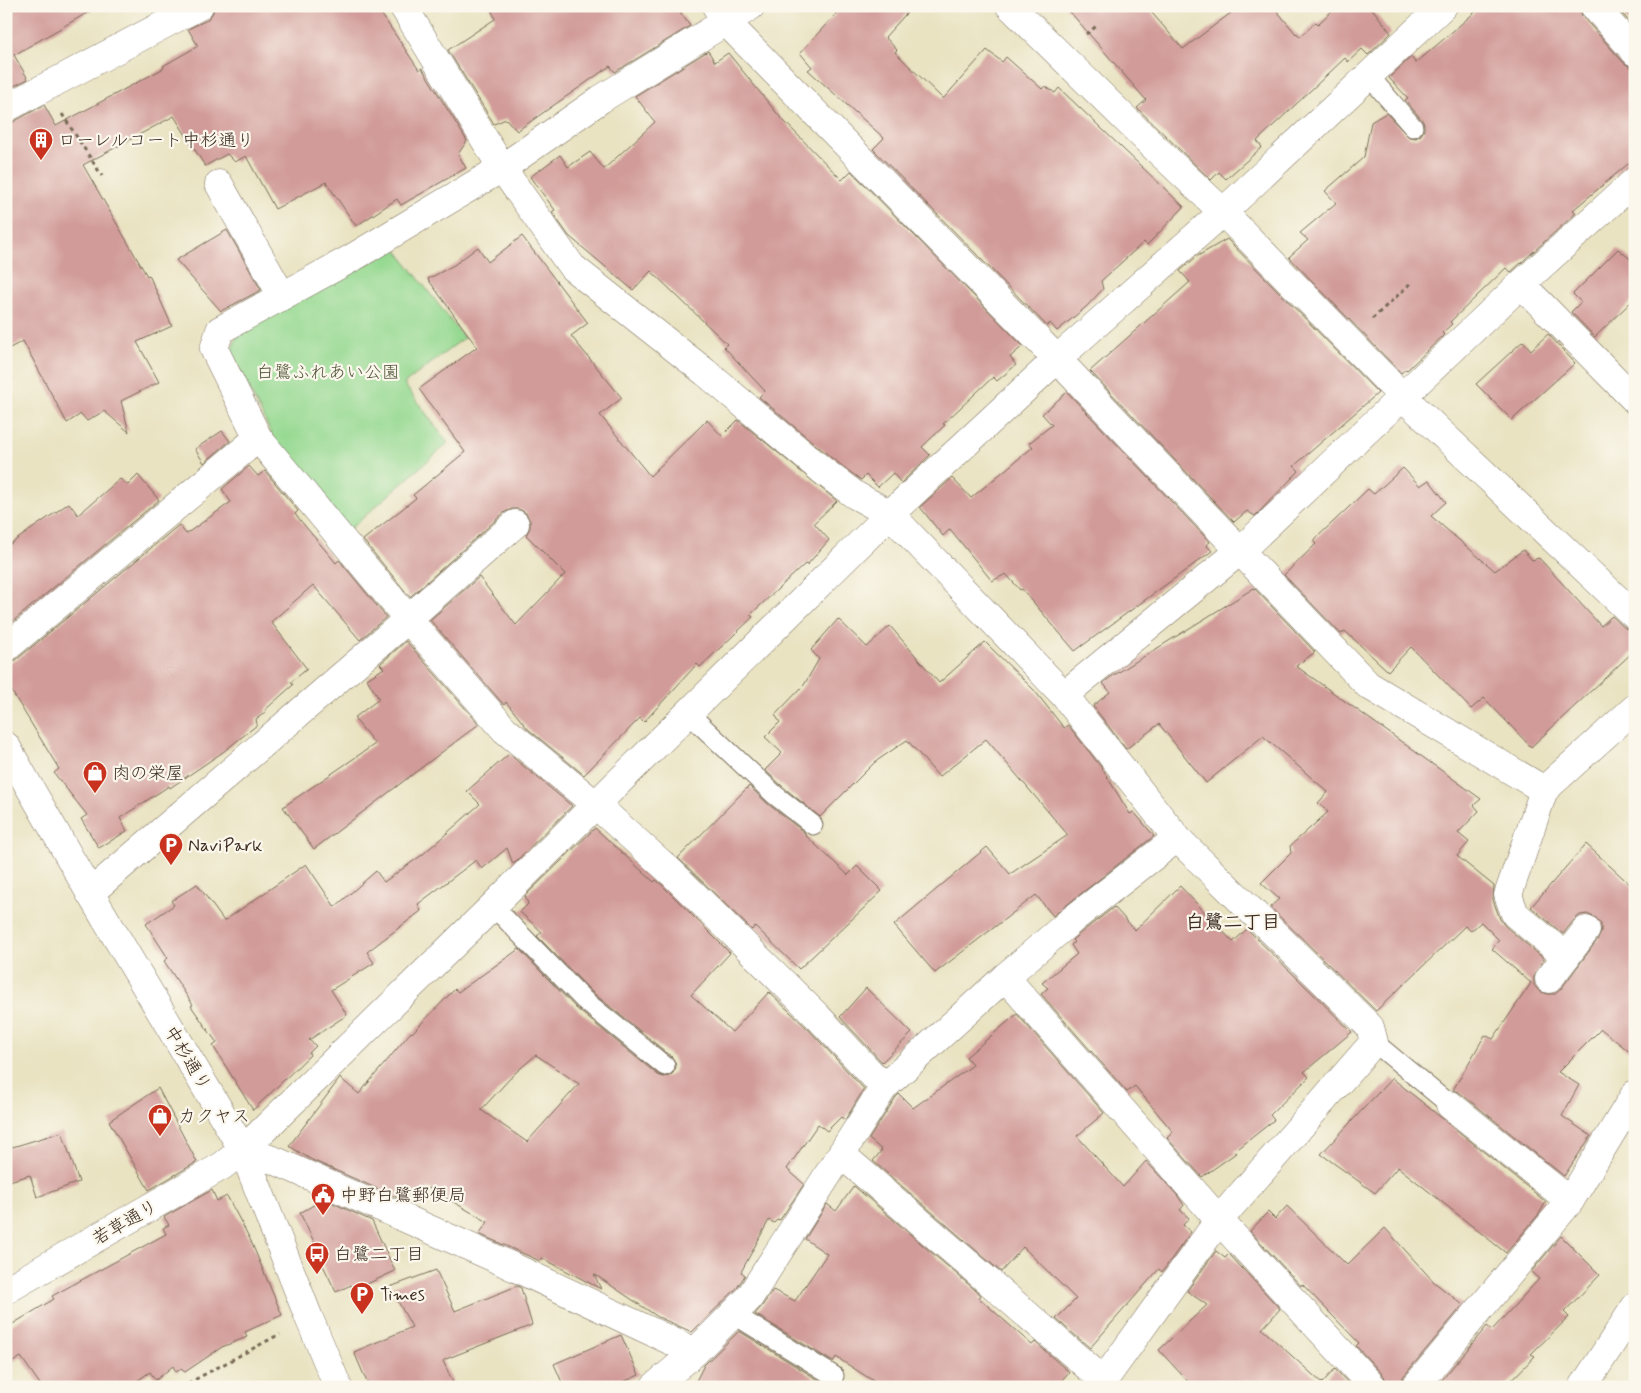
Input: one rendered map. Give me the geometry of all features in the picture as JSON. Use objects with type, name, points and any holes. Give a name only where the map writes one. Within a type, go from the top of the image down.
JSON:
[{"type":"street","points":[[6,108],[199,6]]},
{"type":"street","points":[[404,6],[502,168],[572,267],[705,372],[823,471],[855,495],[890,514],[1064,695],[1177,838],[1370,1028],[1374,1042],[1219,1220],[1101,1384],[842,1155]]},
{"type":"street","points":[[751,6],[721,14],[502,168],[352,258],[220,330],[214,349],[258,438],[408,619],[505,730],[596,805],[672,873],[797,996],[884,1088]]},
{"type":"street","points":[[1010,6],[1223,212],[1403,397],[1635,616]]},
{"type":"street","name":"若草通り","points":[[6,1290],[222,1166],[243,1150],[890,514],[1057,359],[1223,212],[1442,6]]},
{"type":"street","points":[[1594,6],[1635,52]]},
{"type":"street","points":[[721,14],[1057,359],[1368,685],[1544,790]]},
{"type":"street","points":[[1064,695],[1241,550],[1521,284],[1635,181]]},
{"type":"street","points":[[219,184],[282,296]]},
{"type":"street","points":[[1521,284],[1635,400]]},
{"type":"street","points":[[6,648],[258,438]]},
{"type":"street","points":[[90,892],[408,619],[515,524]]},
{"type":"street","points":[[1566,957],[1515,914],[1508,895],[1544,790],[1635,708]]},
{"type":"street","name":"中杉通り","points":[[6,746],[243,1150],[338,1387]]},
{"type":"street","points":[[654,1387],[696,1352],[749,1298],[884,1088],[1005,977],[1073,919],[1177,838]]},
{"type":"street","points":[[1550,979],[1586,930]]},
{"type":"street","points":[[1005,977],[1219,1220],[1373,1387]]},
{"type":"street","points":[[1415,1387],[1570,1201],[1635,1094]]},
{"type":"street","points":[[1450,1104],[1570,1201]]},
{"type":"street","points":[[243,1150],[276,1161],[481,1252],[696,1352]]},
{"type":"street","points":[[1583,1387],[1635,1308]]},
{"type":"lane","points":[[1369,76],[1413,128]]},
{"type":"lane","points":[[688,712],[775,795],[813,825]]},
{"type":"lane","points":[[493,906],[584,1000],[665,1066]]},
{"type":"lane","points":[[1374,1042],[1450,1104]]},
{"type":"lane","points":[[733,1314],[834,1376]]},
{"type":"path","points":[[46,88],[102,176]]},
{"type":"path","points":[[1348,340],[1410,284]]},
{"type":"path","points":[[181,1387],[309,1318]]},
{"type":"green space","name":"白鷺ふれあい公園","points":[[396,249],[464,338],[404,384],[448,443],[349,530],[276,443],[231,352],[238,333]]},
{"type":"building","points":[[6,6],[99,6],[14,55],[28,79],[6,90]]},
{"type":"building","points":[[215,6],[376,6],[419,70],[422,68],[467,141],[458,154],[466,168],[401,205],[397,199],[356,226],[326,182],[275,209],[246,156],[235,162],[227,154],[205,166],[174,116],[83,165],[147,276],[149,275],[172,326],[137,342],[159,382],[121,401],[129,432],[104,411],[87,421],[81,414],[67,423],[23,341],[6,350],[6,123],[13,122],[44,105],[56,126],[164,68],[163,66],[198,46],[188,29],[207,20]]},
{"type":"building","points":[[490,6],[676,6],[690,26],[615,72],[610,66],[517,131],[506,119],[494,124],[448,50],[495,19]]},
{"type":"building","points":[[843,6],[913,6],[885,37],[897,50],[895,52],[943,99],[987,50],[1002,62],[1006,57],[1042,89],[1045,86],[1055,93],[1059,88],[1184,207],[1147,245],[1144,242],[1101,281],[1103,289],[1086,307],[1057,331],[1050,323],[1047,326],[873,149],[884,138],[808,70],[812,67],[800,53]]},
{"type":"building","points":[[1065,6],[1146,6],[1183,49],[1240,6],[1273,6],[1300,37],[1316,22],[1318,24],[1337,6],[1370,6],[1391,33],[1368,55],[1362,49],[1348,62],[1345,58],[1257,141],[1262,147],[1226,179],[1219,172],[1211,180],[1137,108],[1146,100]]},
{"type":"building","points":[[1482,6],[1579,6],[1582,16],[1623,62],[1630,67],[1635,67],[1635,158],[1573,210],[1576,213],[1511,272],[1506,268],[1450,322],[1452,324],[1442,333],[1444,335],[1407,370],[1401,373],[1289,257],[1308,240],[1300,233],[1336,203],[1325,191],[1364,157],[1371,122],[1386,113],[1409,137],[1416,138],[1421,135],[1424,130],[1422,120],[1405,100],[1408,98],[1389,78],[1411,57],[1416,63]]},
{"type":"building","points":[[1615,6],[1635,6],[1635,28]]},
{"type":"building","points":[[708,51],[715,62],[728,53],[780,117],[842,180],[851,171],[1023,346],[1010,357],[1016,365],[997,381],[993,377],[943,424],[945,425],[922,447],[930,455],[901,483],[893,473],[878,487],[866,475],[861,480],[833,459],[759,397],[765,391],[724,347],[727,344],[651,271],[633,290],[569,236],[552,212],[555,210],[530,177],[560,155],[568,167],[590,152],[604,169],[655,122],[635,96]]},
{"type":"building","points":[[227,230],[261,290],[221,311],[176,260]]},
{"type":"building","points":[[522,236],[588,323],[571,336],[622,398],[600,415],[650,476],[707,420],[722,436],[738,420],[837,501],[814,523],[829,540],[807,565],[805,564],[750,615],[753,617],[700,667],[697,664],[644,722],[640,718],[584,775],[528,729],[506,702],[504,705],[430,620],[479,577],[516,625],[565,574],[526,535],[530,528],[530,521],[526,513],[519,509],[505,512],[410,597],[363,540],[416,498],[413,495],[465,452],[419,389],[477,347],[428,279],[454,265],[478,247],[488,262]]},
{"type":"building","points":[[1227,239],[1378,393],[1294,466],[1299,471],[1255,516],[1247,511],[1234,522],[1090,371],[1190,282],[1180,271],[1196,257]]},
{"type":"building","points":[[1618,249],[1635,263],[1635,298],[1595,337],[1571,312],[1581,302],[1573,294]]},
{"type":"building","points":[[1548,334],[1575,363],[1512,420],[1476,384],[1523,341],[1531,350]]},
{"type":"building","points":[[1067,392],[1210,542],[1206,545],[1212,551],[1075,651],[1022,589],[1020,590],[1006,574],[992,581],[950,529],[943,536],[920,507],[952,478],[971,498],[1033,447],[1029,443],[1052,425],[1042,414]]},
{"type":"building","points":[[222,431],[230,441],[204,463],[195,449]]},
{"type":"building","points":[[249,466],[258,476],[265,471],[298,511],[295,514],[336,563],[339,560],[386,617],[360,640],[313,585],[271,622],[307,669],[291,682],[293,685],[265,710],[266,712],[256,719],[257,725],[223,752],[170,788],[169,786],[120,818],[127,831],[99,848],[81,819],[87,815],[54,773],[59,769],[6,682],[6,663],[16,660],[179,525],[186,534],[231,502],[222,489]]},
{"type":"building","points":[[1403,468],[1420,486],[1429,480],[1446,502],[1431,516],[1495,571],[1523,550],[1532,560],[1539,558],[1601,626],[1612,616],[1625,628],[1635,631],[1635,650],[1531,747],[1484,698],[1471,709],[1411,647],[1388,671],[1345,631],[1341,634],[1284,575],[1316,544],[1313,541],[1368,489],[1374,494]]},
{"type":"building","points":[[138,475],[159,500],[6,627],[6,547],[69,503],[78,515],[120,479],[128,485]]},
{"type":"building","points":[[1254,588],[1315,652],[1296,666],[1481,799],[1474,805],[1479,811],[1458,833],[1469,842],[1457,856],[1494,886],[1493,900],[1500,919],[1505,926],[1544,959],[1534,977],[1534,985],[1539,991],[1555,994],[1561,989],[1598,939],[1601,932],[1601,924],[1596,918],[1587,914],[1580,915],[1574,920],[1563,934],[1531,907],[1586,844],[1635,889],[1635,1056],[1601,1029],[1558,1072],[1579,1085],[1562,1116],[1591,1136],[1564,1176],[1460,1093],[1453,1090],[1485,1035],[1493,1039],[1531,983],[1492,949],[1499,940],[1481,922],[1471,931],[1465,926],[1376,1011],[1270,907],[1279,899],[1261,883],[1291,853],[1290,846],[1328,812],[1318,803],[1328,792],[1263,736],[1206,783],[1159,724],[1126,749],[1093,706],[1110,692],[1103,683],[1111,677]]},
{"type":"building","points":[[838,619],[867,647],[890,626],[939,683],[985,642],[1034,690],[1064,728],[1068,725],[1101,767],[1130,814],[1134,812],[1154,836],[1053,916],[1036,895],[935,973],[894,925],[987,847],[1010,874],[1068,835],[986,739],[939,777],[907,740],[875,762],[820,817],[782,786],[765,770],[782,753],[765,737],[780,722],[775,715],[804,685],[819,659],[811,650]]},
{"type":"building","points":[[406,641],[479,724],[314,849],[283,807],[375,744],[354,718],[379,699],[367,679],[384,668],[380,664]]},
{"type":"building","points":[[509,754],[572,806],[513,864],[507,848],[482,869],[476,860],[418,904],[421,911],[367,952],[374,963],[331,990],[347,1015],[309,1040],[316,1046],[309,1053],[310,1055],[253,1110],[213,1046],[217,1043],[191,1006],[193,1005],[164,961],[168,958],[146,924],[174,905],[171,901],[197,884],[224,921],[306,864],[335,907],[376,871],[384,882],[422,855],[480,804],[467,791]]},
{"type":"building","points":[[749,786],[768,804],[805,833],[848,875],[857,866],[882,891],[799,969],[755,926],[752,930],[678,858]]},
{"type":"building","points":[[595,828],[654,882],[656,880],[661,884],[730,953],[691,995],[732,1032],[769,992],[808,1029],[864,1089],[845,1120],[841,1117],[827,1131],[818,1124],[787,1169],[804,1184],[780,1220],[778,1219],[774,1223],[769,1220],[741,1272],[745,1275],[737,1288],[692,1332],[658,1317],[594,1274],[601,1289],[542,1258],[540,1261],[479,1234],[488,1222],[429,1188],[412,1196],[399,1188],[403,1200],[312,1160],[289,1146],[340,1078],[359,1094],[411,1032],[455,989],[458,992],[519,949],[577,1009],[658,1075],[664,1077],[673,1073],[676,1067],[672,1057],[592,992],[537,936],[542,932],[520,912],[528,904],[525,896]],"holes":[[[536,1055],[579,1084],[527,1142],[481,1110],[514,1074]]]},
{"type":"building","points":[[1180,886],[1233,942],[1247,929],[1352,1032],[1304,1072],[1309,1077],[1270,1115],[1274,1120],[1234,1152],[1236,1153],[1202,1177],[1167,1138],[1173,1132],[1135,1086],[1127,1092],[1041,994],[1048,988],[1042,983],[1077,954],[1071,945],[1074,942],[1072,940],[1083,931],[1114,907],[1135,930]]},
{"type":"building","points":[[866,988],[912,1033],[882,1062],[840,1017]]},
{"type":"building","points":[[1017,1014],[1104,1113],[1077,1136],[1123,1187],[1146,1161],[1177,1195],[1184,1205],[1180,1210],[1189,1218],[1183,1225],[1191,1232],[1162,1272],[1159,1269],[1090,1348],[1056,1319],[1076,1299],[1023,1247],[1001,1272],[873,1161],[882,1150],[869,1139],[896,1097],[899,1094],[913,1108],[973,1065],[966,1057]]},
{"type":"building","points":[[1392,1078],[1546,1202],[1539,1214],[1506,1253],[1398,1167],[1375,1193],[1321,1154]]},
{"type":"building","points":[[158,1088],[197,1162],[149,1190],[109,1121]]},
{"type":"building","points":[[62,1132],[79,1182],[37,1197],[30,1175],[6,1182],[6,1149]]},
{"type":"building","points":[[854,1186],[981,1295],[979,1298],[1032,1345],[1035,1342],[1069,1372],[1056,1387],[883,1387],[836,1357],[833,1362],[755,1314],[773,1290],[795,1301],[827,1254],[805,1239],[827,1204],[836,1211]]},
{"type":"building","points":[[212,1190],[217,1201],[227,1196],[250,1239],[282,1315],[245,1332],[247,1337],[222,1347],[185,1372],[181,1369],[176,1372],[173,1366],[156,1380],[150,1372],[128,1387],[42,1387],[21,1357],[6,1366],[6,1328],[54,1299],[52,1296],[166,1234],[163,1228],[169,1225],[164,1217]]},
{"type":"building","points":[[324,1199],[372,1221],[395,1271],[354,1290],[351,1285],[336,1292],[300,1213]]},
{"type":"building","points":[[1287,1206],[1347,1265],[1385,1228],[1434,1282],[1463,1305],[1403,1377],[1400,1387],[1388,1387],[1384,1376],[1356,1346],[1359,1343],[1302,1284],[1301,1286],[1250,1231],[1268,1212],[1275,1219]]},
{"type":"building","points":[[1561,1236],[1600,1275],[1564,1312],[1569,1317],[1531,1354],[1535,1356],[1505,1387],[1436,1387],[1487,1326],[1492,1330],[1539,1279],[1531,1272]]},
{"type":"building","points":[[1216,1251],[1225,1258],[1229,1254],[1280,1309],[1262,1329],[1322,1383],[1335,1369],[1352,1387],[1193,1387],[1159,1350],[1207,1305],[1187,1291]]},
{"type":"building","points":[[436,1270],[455,1311],[517,1286],[521,1288],[532,1325],[443,1361],[455,1387],[369,1387],[354,1352],[412,1327],[390,1287]]},
{"type":"building","points":[[739,1331],[820,1381],[816,1387],[693,1387],[704,1365]]},
{"type":"building","points":[[621,1335],[639,1375],[612,1387],[564,1387],[554,1364]]},
{"type":"place","name":"ローレルコート中杉通り","points":[[41,161]]},
{"type":"place","name":"肉の栄屋","points":[[95,794]]},
{"type":"place","name":"NaviPark","points":[[171,866]]},
{"type":"place","name":"カクヤス","points":[[160,1137]]},
{"type":"place","name":"中野白鷺郵便局","points":[[323,1216]]},
{"type":"place","name":"白鷺二丁目","points":[[317,1275]]},
{"type":"place","name":"Times","points":[[362,1315]]},
{"type":"district","name":"白鷺二丁目","points":[[1233,921]]}]
